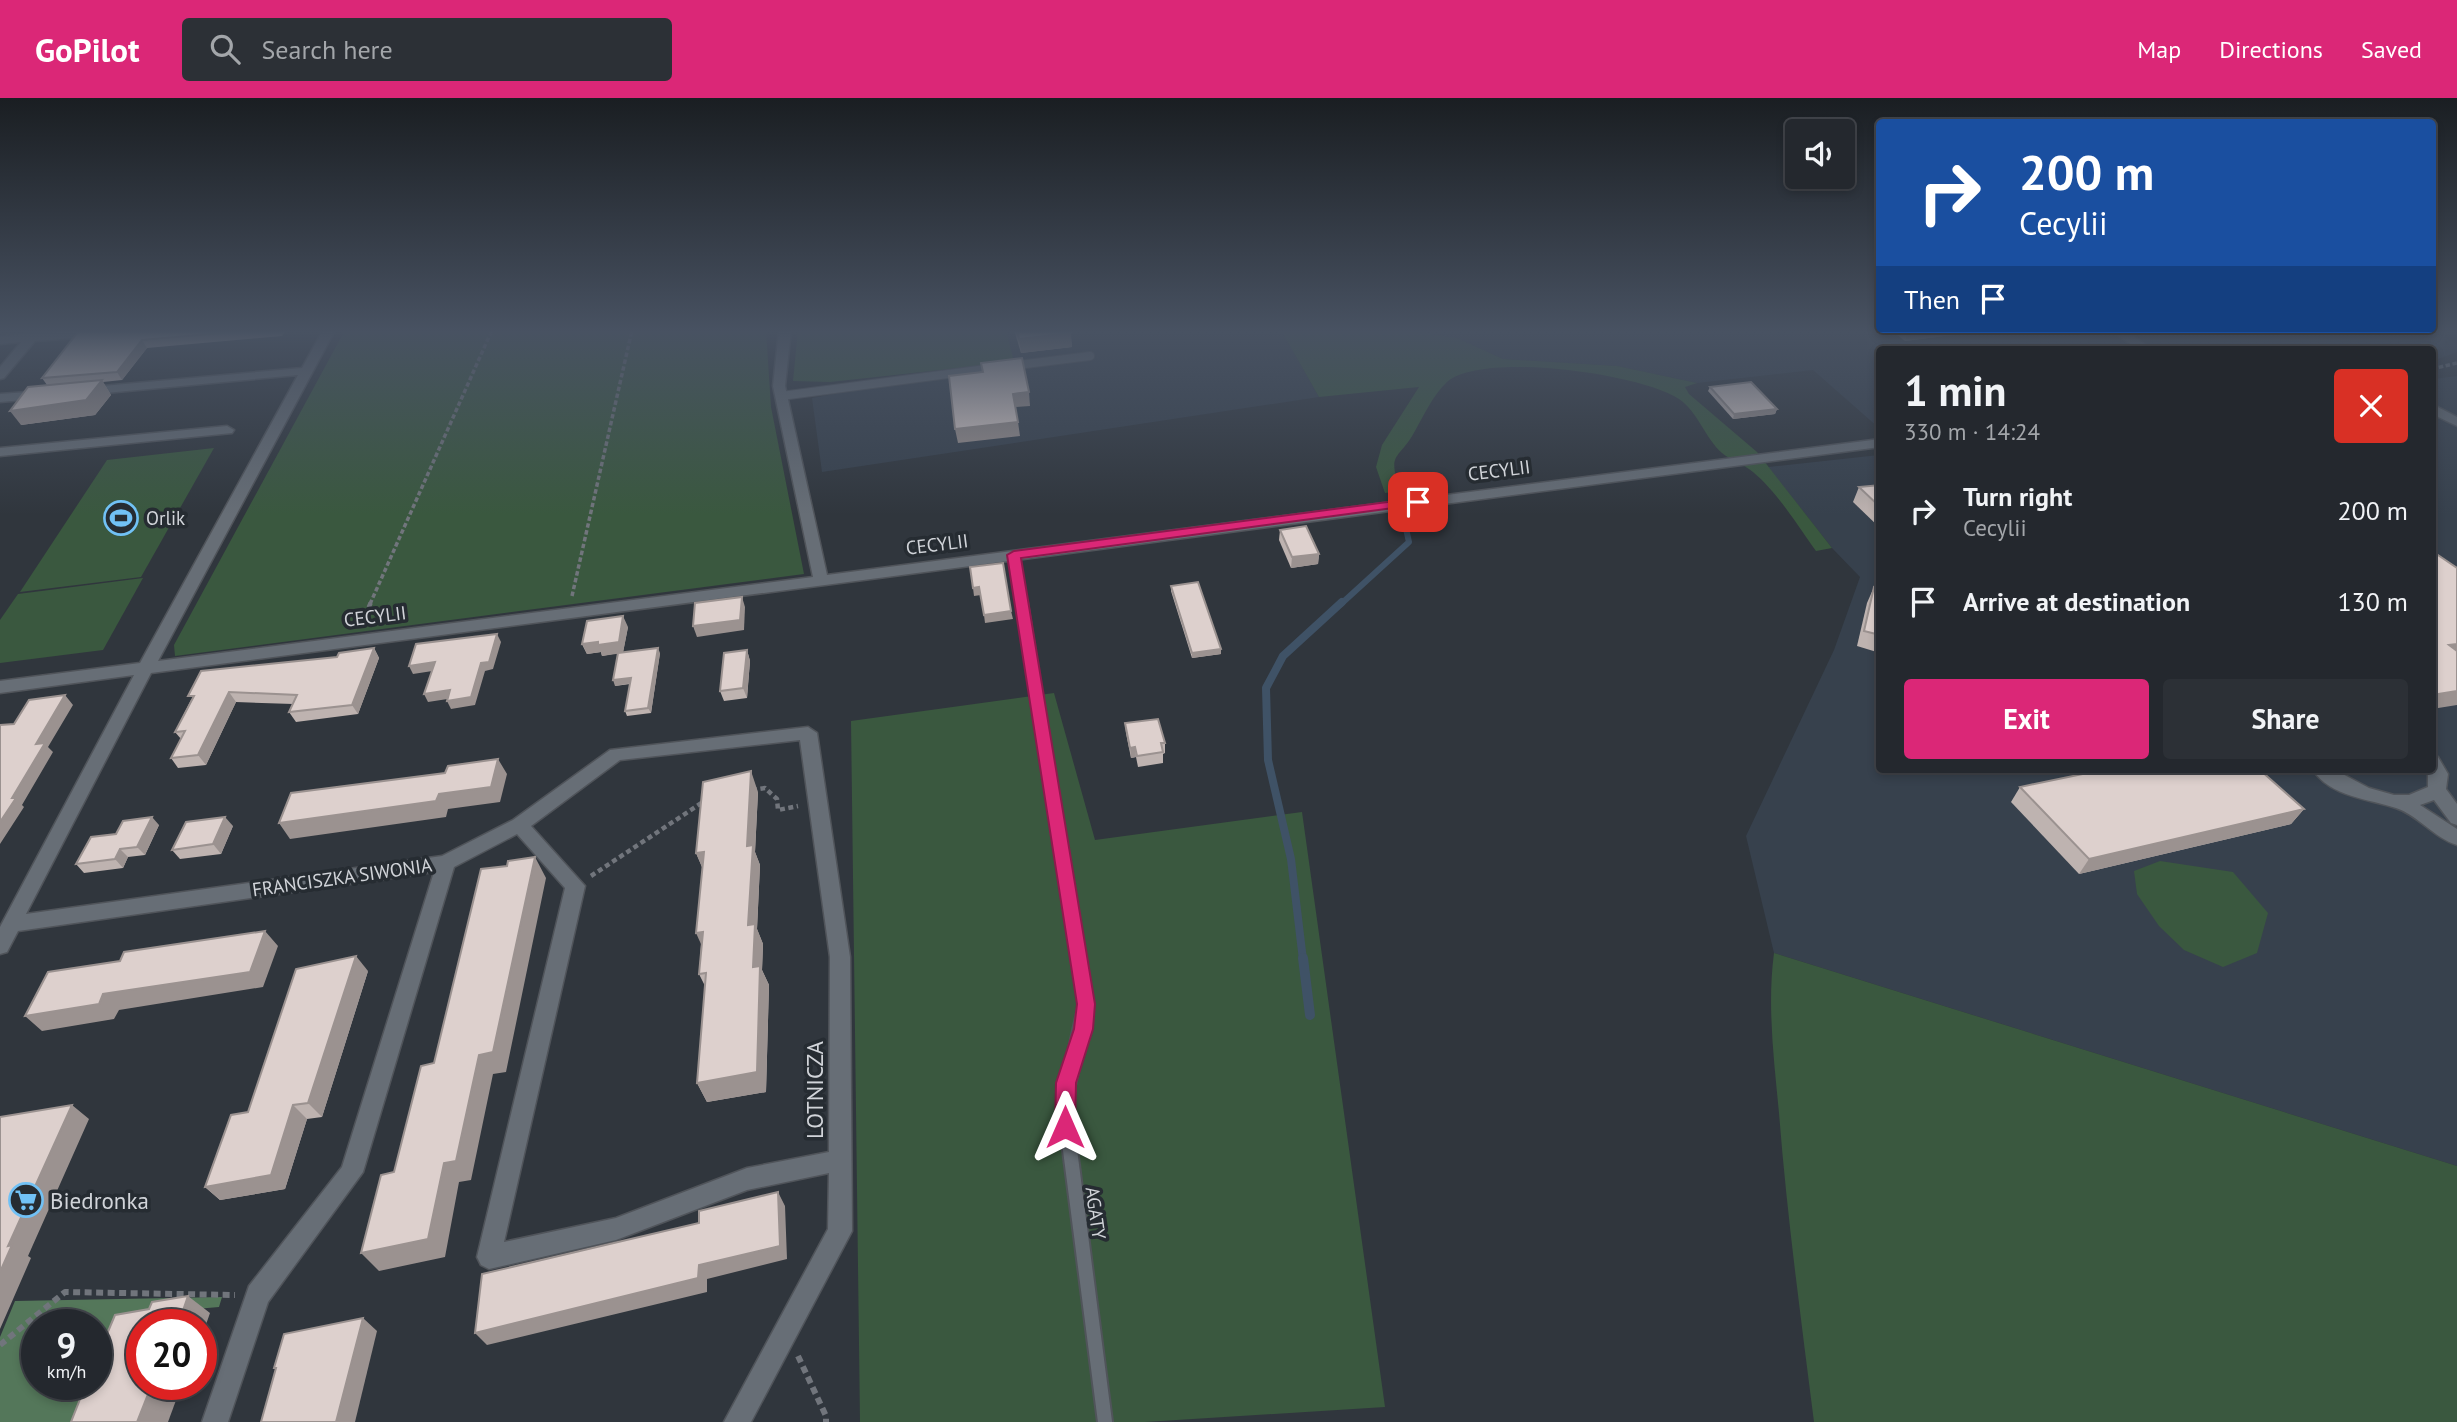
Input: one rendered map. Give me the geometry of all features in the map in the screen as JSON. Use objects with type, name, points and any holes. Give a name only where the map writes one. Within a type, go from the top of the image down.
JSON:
[{"type":"street","points":[[0,398],[76,392]]},
{"type":"street","points":[[0,946],[294,392]]},
{"type":"street","points":[[780,392],[821,580]]},
{"type":"street","points":[[2436,410],[2457,422]]},
{"type":"street","points":[[0,452],[227,430]]},
{"type":"street","name":"CECYLII","points":[[0,687],[1876,444]]},
{"type":"street","name":"FRANCISZKA SIWONIA","points":[[12,924],[446,863],[519,825],[615,754],[808,733]]},
{"type":"street","name":"LOTNICZA","points":[[737,1422],[840,1231],[840,957],[820,801],[808,733]]},
{"type":"street","points":[[2400,801],[2427,798],[2437,790],[2440,774],[2436,768]]},
{"type":"street","points":[[2327,773],[2356,790],[2400,801],[2457,838]]},
{"type":"street","points":[[2437,790],[2457,818]]},
{"type":"street","points":[[519,825],[575,886],[489,1257],[616,1229],[747,1180],[841,1160]]},
{"type":"street","points":[[215,1422],[257,1295],[352,1172],[446,863]]},
{"type":"lane","points":[[781,396],[814,392]]},
{"type":"lane","name":"AGATY","points":[[1014,555],[1086,1004],[1083,1029],[1066,1083],[1064,1103],[1105,1422]]},
{"type":"path","points":[[355,640],[465,392]]},
{"type":"path","points":[[568,614],[618,392]]},
{"type":"path","points":[[738,792],[765,788],[777,799],[778,810],[820,801]]},
{"type":"path","points":[[575,886],[711,797]]},
{"type":"path","points":[[0,1345],[65,1292],[257,1295]]},
{"type":"path","points":[[787,1331],[826,1416],[826,1422]]},
{"type":"shaded area","points":[[846,392],[1316,392],[1319,397],[822,472],[812,398]]},
{"type":"shaded area","points":[[1838,392],[1876,392],[1876,425]]},
{"type":"shaded area","points":[[2436,392],[2457,392],[2457,1166],[1774,953],[1746,836],[1834,650],[1860,577],[1832,548],[1768,467],[1876,455],[1876,773],[2436,773]]},
{"type":"green space","points":[[311,392],[770,392],[804,574],[175,656],[174,645]]},
{"type":"green space","points":[[1316,392],[1371,392],[1319,397]]},
{"type":"green space","points":[[1416,392],[1438,392],[1409,441],[1396,457],[1394,469],[1400,491],[1385,493],[1376,467],[1382,445]]},
{"type":"green space","points":[[1664,392],[1688,392],[1757,452],[1832,548],[1816,551],[1767,486],[1749,469],[1722,453],[1686,404]]},
{"type":"green space","name":"Orlik","points":[[214,448],[141,577],[20,592],[107,460]]},
{"type":"green space","points":[[143,578],[103,650],[0,663],[0,620],[18,594]]},
{"type":"green space","points":[[1054,693],[1095,840],[1302,812],[1385,1407],[1145,1422],[860,1422],[851,721]]},
{"type":"green space","points":[[2160,861],[2233,872],[2268,913],[2257,953],[2223,967],[2184,950],[2159,926],[2137,894],[2134,871]]},
{"type":"green space","points":[[1774,953],[2457,1166],[2457,1422],[1814,1422],[1790,1229],[1773,1053],[1771,993]]},
{"type":"green space","points":[[222,1297],[219,1307],[126,1309],[126,1360],[112,1391],[112,1309],[21,1309],[21,1400],[108,1400],[98,1422],[0,1422],[0,1337],[15,1301]]},
{"type":"building","points":[[24,392],[93,392],[86,400],[10,411]]},
{"type":"building","points":[[951,392],[1029,392],[1013,394],[1018,422],[955,429]]},
{"type":"building","points":[[1714,392],[1760,392],[1777,409],[1734,414]]},
{"type":"building","points":[[1876,485],[1876,503],[1859,487]]},
{"type":"building","points":[[1306,526],[1319,554],[1292,557],[1280,530]]},
{"type":"building","points":[[2436,554],[2457,568],[2457,644],[2449,645],[2457,651],[2457,691],[2436,694]]},
{"type":"building","points":[[1003,563],[1011,611],[984,615],[979,587],[973,588],[970,567]]},
{"type":"building","points":[[1198,582],[1221,649],[1192,653],[1171,586]]},
{"type":"building","points":[[1874,587],[1876,634],[1864,631]]},
{"type":"building","points":[[742,597],[740,620],[693,626],[695,603]]},
{"type":"building","points":[[623,616],[619,642],[582,644],[587,621]]},
{"type":"building","points":[[497,634],[489,662],[481,663],[471,697],[447,701],[450,690],[424,694],[435,662],[409,666],[416,644]]},
{"type":"building","points":[[374,648],[352,705],[289,712],[297,695],[229,692],[198,755],[171,758],[185,731],[175,732],[194,696],[188,696],[201,671],[337,657],[339,653]]},
{"type":"building","points":[[658,648],[648,708],[625,711],[631,678],[613,680],[618,653]]},
{"type":"building","points":[[747,650],[743,688],[720,691],[724,653]]},
{"type":"building","points":[[65,695],[36,744],[45,743],[0,822],[0,725],[14,724],[29,700]]},
{"type":"building","points":[[1158,719],[1165,743],[1161,743],[1163,752],[1137,756],[1135,747],[1130,748],[1125,723]]},
{"type":"building","points":[[498,759],[491,787],[439,794],[436,801],[279,823],[291,793],[445,773],[448,766]]},
{"type":"building","points":[[751,771],[747,846],[753,845],[748,925],[755,924],[753,967],[760,966],[757,1072],[697,1083],[706,973],[699,974],[703,932],[696,933],[704,852],[696,853],[703,782]]},
{"type":"building","points":[[2088,773],[2263,773],[2304,809],[2089,859],[2020,787]]},
{"type":"building","points":[[152,817],[137,847],[120,849],[115,859],[76,864],[91,837],[116,834],[123,821]]},
{"type":"building","points":[[225,817],[213,844],[172,850],[186,822]]},
{"type":"building","points":[[535,857],[493,1052],[479,1055],[456,1161],[444,1163],[428,1239],[361,1253],[381,1175],[394,1172],[421,1066],[434,1063],[481,869],[507,866],[508,861]]},
{"type":"building","points":[[265,931],[250,972],[103,994],[99,1004],[25,1016],[48,972],[120,961],[124,952]]},
{"type":"building","points":[[356,956],[308,1103],[293,1105],[271,1175],[205,1187],[231,1115],[248,1112],[296,969]]},
{"type":"building","points":[[72,1105],[8,1246],[12,1245],[0,1272],[0,1117]]},
{"type":"building","points":[[778,1192],[780,1246],[699,1265],[698,1278],[475,1333],[482,1274],[699,1223],[699,1211]]},
{"type":"building","points":[[188,1296],[184,1309],[149,1309],[152,1302]]},
{"type":"building","points":[[126,1313],[126,1400],[146,1400],[137,1422],[71,1422],[80,1400],[112,1400],[112,1322],[115,1315]]},
{"type":"building","points":[[363,1318],[336,1422],[261,1422],[284,1334]]},
{"type":"waterway","points":[[1341,604],[1409,542],[1402,511]]},
{"type":"waterway","points":[[1303,960],[1291,859],[1268,760],[1266,688],[1283,656],[1342,602]]},
{"type":"waterway","points":[[1303,958],[1310,1015]]},
{"type":"place","name":"Orlik","points":[[121,518]]},
{"type":"place","name":"Biedronka","points":[[26,1200]]},
{"type":"route","points":[[1065,1127],[1066,1083],[1083,1029],[1086,1004],[1014,555],[1418,502]]}]
